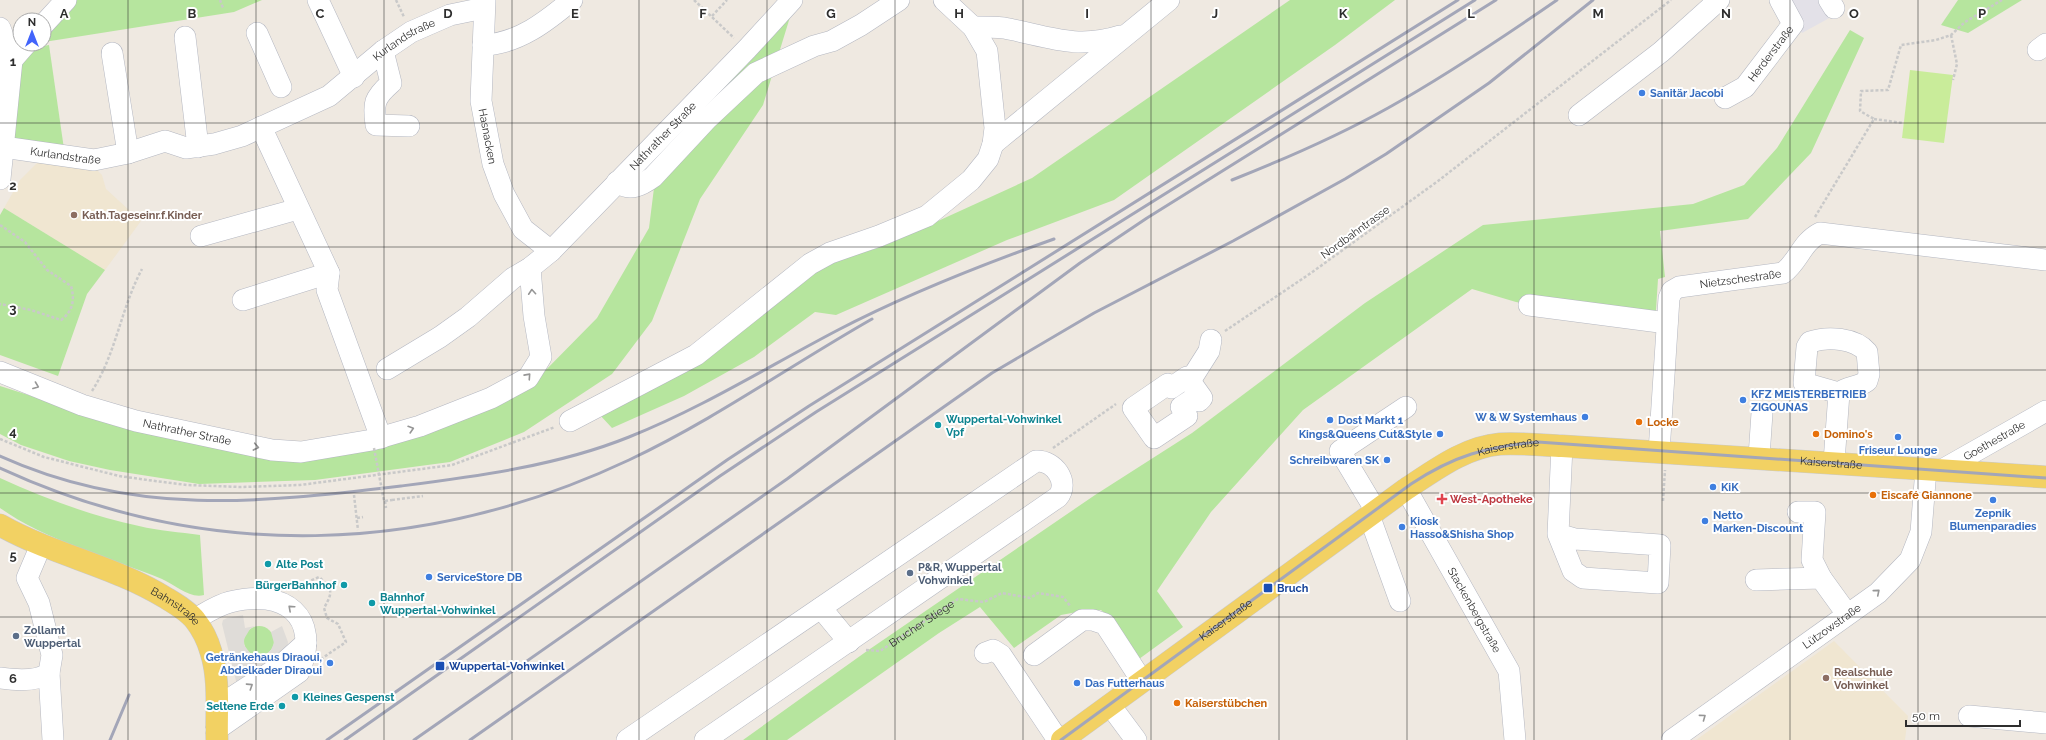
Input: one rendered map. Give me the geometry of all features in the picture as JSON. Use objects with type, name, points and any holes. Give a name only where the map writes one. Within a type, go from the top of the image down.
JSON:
[{"type":"main road","name":"Kaiserstraße","points":[[1062,740],[1406,489],[1455,458],[1477,449],[1500,444],[1562,446],[1834,462],[2046,477]]},
{"type":"main road","name":"Bahnstraße","points":[[0,525],[41,545],[109,569],[150,589],[178,606],[195,619],[212,654],[216,674],[217,735]]},
{"type":"street","points":[[52,15],[66,0]]},
{"type":"street","points":[[318,0],[354,77]]},
{"type":"street","points":[[483,45],[509,42],[538,25],[572,0]]},
{"type":"street","name":"Nathrather Straße","points":[[387,369],[468,317],[513,278],[530,268],[552,251],[792,0]]},
{"type":"street","points":[[617,182],[623,187],[634,187],[643,184],[653,177],[707,119],[756,73],[807,49],[832,41],[861,25],[899,0]]},
{"type":"street","points":[[570,421],[696,355],[810,264],[830,253],[879,236],[927,216],[971,180],[988,159],[993,144],[995,128],[987,51],[973,27],[944,0]]},
{"type":"street","points":[[993,144],[1169,0]]},
{"type":"street","points":[[1579,115],[1631,77],[1719,0]]},
{"type":"street","name":"Herderstraße","points":[[1725,98],[1745,88],[1793,24],[1780,0]]},
{"type":"street","name":"Kurlandstraße","points":[[3,148],[94,160],[128,153],[165,141],[186,148],[198,147],[231,139],[260,128],[290,112],[329,96],[354,77],[383,51],[411,32],[450,15],[484,4]]},
{"type":"street","name":"Hasnacken","points":[[484,4],[481,101],[493,164],[504,194],[523,229],[552,251]]},
{"type":"street","points":[[973,27],[1003,28],[1074,43],[1106,41],[1125,35]]},
{"type":"street","points":[[0,28],[6,62],[3,148],[0,179]]},
{"type":"street","points":[[257,33],[281,88]]},
{"type":"street","points":[[185,37],[198,147]]},
{"type":"street","points":[[383,51],[391,83],[381,92],[373,106],[376,125],[409,126]]},
{"type":"street","points":[[6,62],[17,52]]},
{"type":"street","points":[[112,52],[128,153]]},
{"type":"street","points":[[260,128],[298,209],[328,282],[377,443]]},
{"type":"street","points":[[201,236],[298,209]]},
{"type":"street","points":[[1811,238],[1820,233],[2046,260]]},
{"type":"street","name":"Nietzschestraße","points":[[1659,452],[1669,298],[1672,291],[1679,287],[1783,273],[1791,267],[1806,242],[1811,238]]},
{"type":"street","name":"Nathrather Straße","points":[[0,372],[82,404],[136,421],[272,450],[301,452],[377,443],[491,398],[528,378],[541,357],[534,316],[530,268]]},
{"type":"street","points":[[243,300],[328,282]]},
{"type":"street","points":[[1529,304],[1667,323]]},
{"type":"street","points":[[1190,381],[1210,351],[1211,340]]},
{"type":"street","points":[[1834,462],[1839,393]]},
{"type":"street","points":[[1400,600],[1373,513],[1340,451],[1406,407]]},
{"type":"street","name":"Goethestraße","points":[[1934,469],[2046,411]]},
{"type":"street","points":[[1759,458],[1762,413]]},
{"type":"street","points":[[1558,534],[1575,539],[1660,545],[1658,583],[1583,578],[1573,571],[1558,534],[1562,446]]},
{"type":"street","points":[[627,740],[1036,460],[1048,462],[1060,476],[1063,487],[1058,497],[705,740]]},
{"type":"street","name":"Lützowstraße","points":[[1672,740],[1878,593],[1910,560],[1921,532],[1934,469]]},
{"type":"street","name":"Stackenbergstraße","points":[[1406,489],[1509,671],[1515,740]]},
{"type":"street","points":[[1798,512],[1815,512],[1812,560],[1821,578],[1847,614]]},
{"type":"street","points":[[41,545],[27,578],[39,603],[52,655],[39,676],[53,740]]},
{"type":"street","points":[[1756,580],[1821,578]]},
{"type":"street","points":[[195,619],[230,602],[263,598],[277,600],[290,606],[296,613],[305,633],[306,643],[304,660],[299,672],[217,735]]},
{"type":"street","points":[[821,608],[849,642]]},
{"type":"street","points":[[1034,655],[1082,620],[1093,620],[1105,624],[1142,681]]},
{"type":"street","points":[[217,707],[279,667],[306,643]]},
{"type":"street","points":[[985,654],[993,650],[1001,655],[1058,740]]},
{"type":"street","points":[[0,678],[39,676]]},
{"type":"street","points":[[1110,705],[1136,740]]},
{"type":"street","points":[[1969,716],[2046,723]]},
{"type":"path","points":[[220,0],[222,8]]},
{"type":"path","points":[[694,0],[746,49]]},
{"type":"path","points":[[712,16],[727,0]]},
{"type":"path","name":"Nordbahntrasse","points":[[1211,340],[1311,273],[1438,181],[1671,0]]},
{"type":"path","points":[[1903,123],[1874,119],[1860,110],[1861,90],[1888,90],[1901,45],[1936,40],[1951,35],[1965,22],[2002,0]]},
{"type":"path","points":[[1951,35],[1957,64],[1953,80]]},
{"type":"path","points":[[1811,238],[1812,221],[1874,119]]},
{"type":"path","points":[[0,225],[25,242],[47,270],[71,286],[74,299],[68,315],[61,320],[31,310],[0,304]]},
{"type":"path","points":[[102,375],[134,286],[142,269]]},
{"type":"path","points":[[1036,460],[1120,402]]},
{"type":"path","points":[[377,443],[386,508]]},
{"type":"path","points":[[1663,501],[1665,473]]},
{"type":"path","points":[[354,495],[358,530]]},
{"type":"path","points":[[385,501],[423,496]]},
{"type":"path","points":[[357,518],[363,517]]},
{"type":"path","name":"Brucher Stiege","points":[[849,642],[867,651],[880,651],[958,599],[984,602],[1002,593],[1030,598],[1038,593],[1063,597],[1082,620]]},
{"type":"shaded area","points":[[1784,0],[1836,0],[1842,11],[1802,33]]},
{"type":"shaded area","name":"Kath.Tageseinr.f.Kinder","points":[[42,158],[93,166],[102,175],[106,189],[141,221],[105,270],[4,208],[20,180]]},
{"type":"shaded area","points":[[243,615],[245,628],[255,626],[250,629],[244,639],[244,645],[250,653],[257,656],[265,655],[271,650],[274,643],[271,632],[282,626],[288,642],[287,649],[240,685],[236,681],[222,624],[223,620],[227,618]]},
{"type":"shaded area","name":"Realschule Vohwinkel","points":[[1834,641],[1908,716],[1905,740],[1696,740]]},
{"type":"green space","points":[[74,0],[262,0],[234,12],[52,41],[52,23]]},
{"type":"green space","points":[[1290,0],[1395,0],[1335,45],[1114,200],[1007,240],[836,315],[815,312],[754,357],[684,396],[612,428],[599,414],[820,265],[881,247],[1032,178]]},
{"type":"green space","points":[[1958,0],[2022,0],[1968,33],[1941,25]]},
{"type":"green space","points":[[790,17],[763,105],[700,199],[652,321],[612,374],[524,432],[450,462],[315,480],[199,484],[110,470],[69,461],[21,445],[0,434],[0,386],[157,436],[214,447],[322,455],[537,379],[597,318],[649,228],[658,156],[757,45]]},
{"type":"green space","points":[[1850,30],[1864,38],[1811,153],[1748,219],[1660,231],[1665,277],[1658,279],[1655,325],[1516,302],[1472,289],[1303,410],[1211,512],[1157,591],[1183,627],[1139,659],[1110,618],[1101,610],[1088,610],[1061,615],[1014,648],[980,607],[939,633],[787,740],[743,740],[867,651],[1095,495],[1192,433],[1365,303],[1483,225],[1693,204],[1744,185],[1777,148]]},
{"type":"green space","points":[[27,52],[50,52],[64,149],[13,142],[16,62]]},
{"type":"green space","points":[[1910,70],[1953,75],[1944,143],[1902,138]]},
{"type":"green space","points":[[4,208],[105,270],[87,294],[58,376],[0,355],[0,215]]},
{"type":"green space","points":[[0,478],[34,493],[103,517],[147,528],[200,535],[204,595],[193,595],[162,579],[79,548],[37,530],[0,508]]},
{"type":"green space","points":[[259,626],[270,630],[274,641],[270,652],[259,656],[248,652],[244,641],[248,630]]},
{"type":"railway","points":[[327,740],[727,460],[809,406],[1458,0]]},
{"type":"railway","points":[[345,740],[720,476],[816,412],[1475,0]]},
{"type":"railway","points":[[414,740],[787,479],[1080,263],[1147,218],[1496,0]]},
{"type":"railway","points":[[1232,180],[1311,147],[1388,108],[1432,83],[1557,0]]},
{"type":"railway","points":[[470,740],[992,373],[1094,313],[1233,241],[1345,179],[1386,154],[1489,83],[1593,0]]},
{"type":"railway","points":[[0,456],[50,476],[100,489],[148,497],[198,500],[247,500],[297,497],[401,486],[517,469],[546,463],[602,447],[656,426],[709,400],[838,330],[891,304],[999,259],[1054,239]]},
{"type":"railway","points":[[0,468],[78,499],[156,520],[236,533],[315,536],[395,530],[474,515],[552,492],[629,460],[691,428],[872,319]]},
{"type":"railway","points":[[1061,740],[1411,484],[1457,459],[1487,450],[1538,442],[2046,478]]},
{"type":"railway","points":[[110,740],[129,695]]},
{"type":"place","name":"Sanitär Jacobi","points":[[1642,93]]},
{"type":"place","name":"Kath.Tageseinr.f.Kinder","points":[[74,215]]},
{"type":"place","name":"KFZ MEISTERBETRIEB ZIGOUNAS","points":[[1743,400]]},
{"type":"place","name":"W & W Systemhaus","points":[[1585,417]]},
{"type":"place","name":"Dost Markt 1","points":[[1330,420]]},
{"type":"place","name":"Locke","points":[[1639,422]]},
{"type":"place","name":"Wuppertal-Vohwinkel Vpf","points":[[938,425]]},
{"type":"place","name":"Kings&Queens Cut&Style","points":[[1440,434]]},
{"type":"place","name":"Domino's","points":[[1816,434]]},
{"type":"place","name":"Friseur Lounge","points":[[1898,437]]},
{"type":"place","name":"Schreibwaren SK","points":[[1387,460]]},
{"type":"place","name":"KiK","points":[[1713,487]]},
{"type":"place","name":"Eiscafé Giannone","points":[[1873,495]]},
{"type":"place","name":"West-Apotheke","points":[[1442,499]]},
{"type":"place","name":"Zepnik Blumenparadies","points":[[1993,500]]},
{"type":"place","name":"Netto Marken-Discount","points":[[1705,521]]},
{"type":"place","name":"Kiosk Hasso&Shisha Shop","points":[[1402,527]]},
{"type":"place","name":"Alte Post","points":[[268,564]]},
{"type":"place","name":"P&R, Wuppertal Vohwinkel","points":[[910,573]]},
{"type":"place","name":"ServiceStore DB","points":[[429,577]]},
{"type":"place","name":"BürgerBahnhof","points":[[344,585]]},
{"type":"place","name":"Bruch","points":[[1268,588]]},
{"type":"place","name":"Bahnhof Wuppertal-Vohwinkel","points":[[372,603]]},
{"type":"place","name":"Zollamt Wuppertal","points":[[16,636]]},
{"type":"place","name":"Getränkehaus Diraoui, Abdelkader Diraoui","points":[[330,663]]},
{"type":"place","name":"Wuppertal-Vohwinkel","points":[[440,666]]},
{"type":"place","name":"Realschule Vohwinkel","points":[[1826,678]]},
{"type":"place","name":"Das Futterhaus","points":[[1077,683]]},
{"type":"place","name":"Kleines Gespenst","points":[[295,697]]},
{"type":"place","name":"Kaiserstübchen","points":[[1177,703]]},
{"type":"place","name":"Seltene Erde","points":[[282,706]]}]
